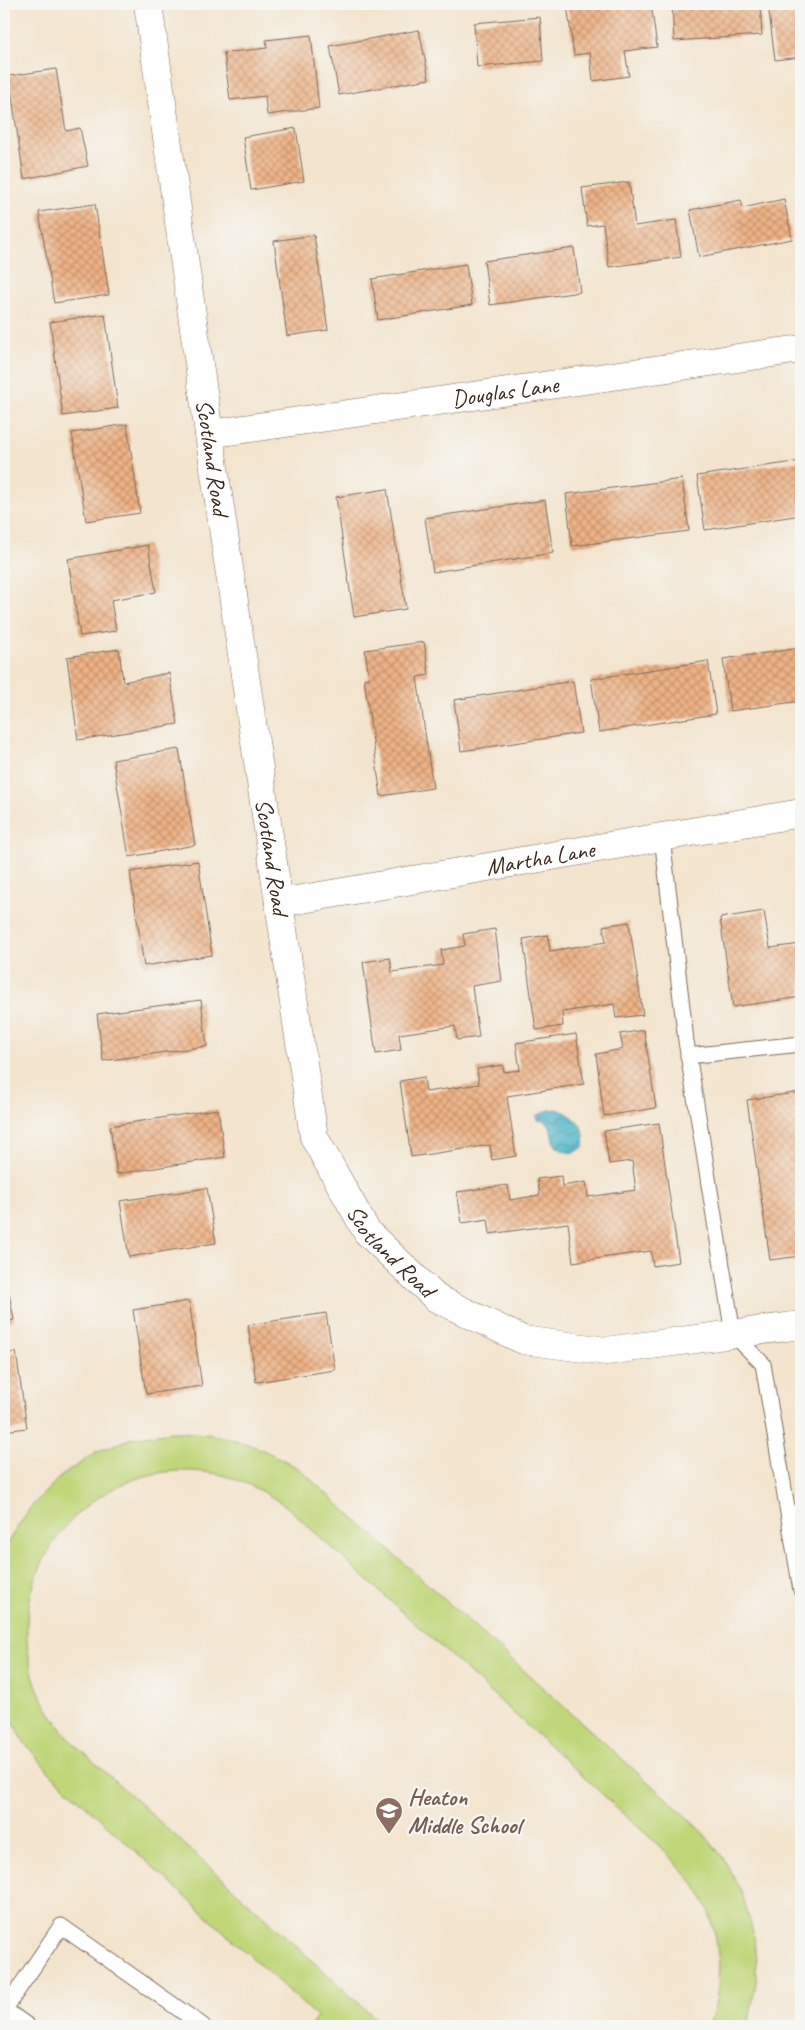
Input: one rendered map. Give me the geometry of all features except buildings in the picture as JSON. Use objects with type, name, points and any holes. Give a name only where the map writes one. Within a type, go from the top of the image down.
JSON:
[{"type":"street","name":"Scotland Road","points":[[148,4],[209,434],[314,1137],[368,1232],[436,1298],[523,1340],[606,1351],[801,1325]]},
{"type":"street","name":"Douglas Lane","points":[[209,434],[801,349]]},
{"type":"street","name":"Martha Lane","points":[[279,903],[801,814]]},
{"type":"lane","points":[[662,838],[688,1056],[733,1334],[763,1364],[801,1590]]},
{"type":"lane","points":[[688,1056],[801,1044]]},
{"type":"lane","points":[[28,2026],[4,2009],[62,1926],[203,2026]]},
{"type":"green space","points":[[171,1432],[206,1434],[237,1441],[267,1452],[298,1468],[698,1827],[722,1856],[742,1893],[754,1936],[757,1977],[748,2026],[708,2026],[717,1995],[719,1978],[713,1925],[701,1895],[667,1853],[286,1506],[257,1489],[226,1476],[204,1472],[163,1472],[125,1483],[91,1503],[64,1529],[43,1562],[30,1598],[27,1638],[34,1678],[45,1703],[70,1740],[384,2026],[311,2026],[317,2017],[50,1773],[24,1742],[4,1705],[4,1548],[30,1508],[59,1478],[96,1452],[132,1438]]},
{"type":"water","points":[[557,1109],[574,1118],[582,1128],[584,1146],[577,1151],[571,1153],[557,1147],[553,1141],[550,1126],[544,1120],[539,1121],[536,1116],[549,1110]]},
{"type":"place","name":"Heaton Middle School","points":[[389,1835]]}]
